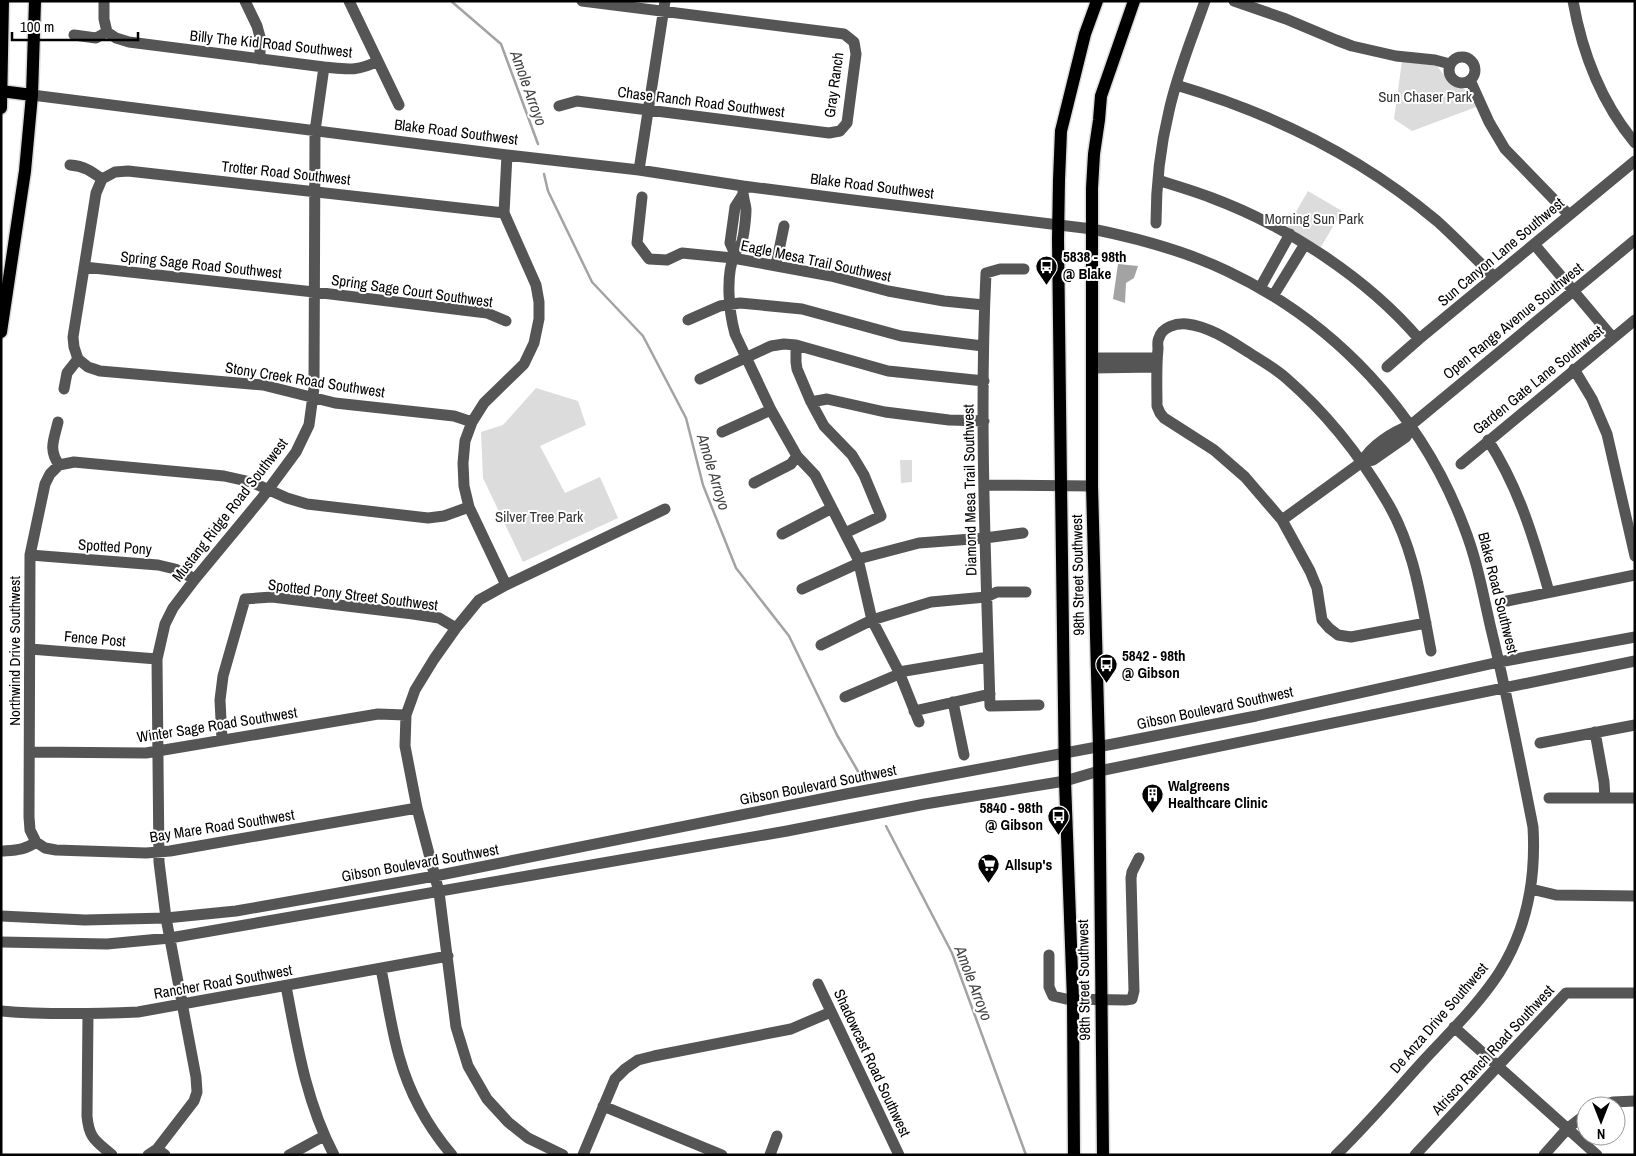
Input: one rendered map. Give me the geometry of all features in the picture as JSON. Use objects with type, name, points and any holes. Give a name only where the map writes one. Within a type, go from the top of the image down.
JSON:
[{"type":"main road","points":[[1,108],[3,1]]},
{"type":"main road","points":[[1,332],[25,171],[32,95],[35,1]]},
{"type":"main road","name":"98th Street Southwest","points":[[1074,1155],[1073,1000],[1064,753],[1059,224],[1061,130],[1085,34],[1097,1]]},
{"type":"main road","name":"98th Street Southwest","points":[[1102,1155],[1098,747],[1092,486],[1092,229],[1094,154],[1101,96],[1134,1]]},
{"type":"main road","name":"Blake Road Southwest","points":[[2,91],[32,95]]},
{"type":"street","points":[[74,35],[96,38],[107,32],[104,19],[104,1]]},
{"type":"street","points":[[245,1],[260,37],[260,59]]},
{"type":"street","points":[[349,1],[399,105]]},
{"type":"street","points":[[582,1],[664,6],[639,170]]},
{"type":"street","points":[[1156,223],[1158,180],[1164,134],[1176,85],[1205,1]]},
{"type":"street","points":[[1234,1],[1286,19],[1352,46],[1396,56],[1435,60],[1450,64]]},
{"type":"street","points":[[1573,1],[1585,53],[1598,84],[1619,122],[1635,142]]},
{"type":"street","name":"Gray Ranch","points":[[664,6],[844,34],[854,42],[856,54],[847,123],[840,130]]},
{"type":"street","name":"Billy The Kid Road Southwest","points":[[107,32],[116,38],[129,42],[324,67],[353,69],[366,67],[378,61]]},
{"type":"street","points":[[1464,57],[1472,61],[1475,73],[1470,80],[1462,83],[1453,80],[1448,71],[1450,64],[1456,58],[1464,57]]},
{"type":"street","name":"Mustang Ridge Road Southwest","points":[[157,1153],[194,1101],[197,1092],[196,1076],[166,918],[158,852],[157,659],[165,624],[173,608],[194,579],[268,490],[296,452],[309,425],[313,398],[315,131],[324,67]]},
{"type":"street","points":[[1470,80],[1489,122],[1505,149],[1569,215]]},
{"type":"street","points":[[1176,85],[1261,113],[1310,136],[1360,164],[1400,192],[1437,222],[1494,277]]},
{"type":"street","name":"Blake Road Southwest","points":[[32,95],[639,170],[743,191],[1059,224],[1130,238],[1188,255],[1260,288],[1295,310],[1324,332],[1357,361],[1411,425],[1438,470],[1464,526],[1476,562],[1502,675]]},
{"type":"street","name":"Chase Ranch Road Southwest","points":[[558,106],[577,101],[829,133],[840,130]]},
{"type":"street","points":[[506,584],[469,506],[464,486],[463,462],[466,441],[472,422],[484,403],[524,364],[534,343],[539,320],[540,302],[536,285],[504,213],[507,155]]},
{"type":"street","name":"Sun Canyon Lane Southwest","points":[[1388,367],[1419,339],[1635,161]]},
{"type":"street","points":[[64,389],[67,372],[78,359],[73,337],[96,194],[102,179],[88,169],[70,165]]},
{"type":"street","name":"Trotter Road Southwest","points":[[102,179],[114,172],[128,171],[504,213]]},
{"type":"street","points":[[1158,180],[1213,198],[1290,234],[1328,258],[1371,292],[1419,339]]},
{"type":"street","points":[[743,191],[746,210],[738,228],[741,244],[734,256],[729,294],[735,334],[771,410],[797,456],[815,475],[859,561],[872,620],[899,673],[919,722]]},
{"type":"street","name":"Eagle Mesa Trail Southwest","points":[[642,197],[637,243],[649,260],[667,260],[682,253],[734,256],[831,276],[888,291],[984,305]]},
{"type":"street","points":[[776,265],[784,226]]},
{"type":"street","points":[[1260,288],[1290,234]]},
{"type":"street","name":"Open Range Avenue Southwest","points":[[1282,520],[1362,462],[1367,453],[1389,443],[1399,430],[1411,425],[1635,240]]},
{"type":"street","points":[[1273,296],[1305,244]]},
{"type":"street","points":[[1534,244],[1613,338]]},
{"type":"street","points":[[1275,260],[1290,268]]},
{"type":"street","name":"Spring Sage Road Southwest","points":[[84,267],[314,292]]},
{"type":"street","name":"Diamond Mesa Trail Southwest","points":[[1024,269],[1000,269],[986,273],[984,305],[984,485],[988,657],[990,706],[1039,705]]},
{"type":"street","name":"Spring Sage Court Southwest","points":[[314,292],[487,313],[506,321]]},
{"type":"street","points":[[688,320],[720,306],[740,303],[802,309],[901,336],[984,346]]},
{"type":"street","name":"Garden Gate Lane Southwest","points":[[1461,464],[1635,320]]},
{"type":"street","points":[[1426,623],[1351,637],[1344,637],[1329,628],[1322,620],[1317,588],[1310,571],[1282,520],[1246,477],[1214,450],[1164,418],[1160,413],[1157,406],[1158,338],[1167,328],[1182,324],[1198,326],[1222,335],[1284,376],[1326,418],[1362,462],[1400,524],[1416,574],[1426,623],[1431,651]]},
{"type":"street","points":[[700,379],[771,346],[784,344],[888,371],[984,381]]},
{"type":"street","points":[[796,346],[797,369],[811,402],[824,426],[852,455],[864,474],[881,516],[845,533]]},
{"type":"street","name":"Stony Creek Road Southwest","points":[[78,359],[88,367],[100,371],[263,385],[335,403],[454,416],[472,422]]},
{"type":"street","points":[[1092,363],[1157,362]]},
{"type":"street","points":[[1574,370],[1592,399],[1607,434],[1635,556]]},
{"type":"street","points":[[811,402],[827,399],[886,412],[949,420],[984,421]]},
{"type":"street","points":[[722,432],[771,410]]},
{"type":"street","points":[[58,422],[53,455],[59,465],[74,462],[224,476],[251,482],[286,498],[307,504],[428,518],[444,516],[469,506]]},
{"type":"street","points":[[1488,440],[1508,473],[1526,518],[1549,592]]},
{"type":"street","points":[[754,483],[791,464],[797,456]]},
{"type":"street","name":"Northwind Drive Southwest","points":[[36,842],[30,830],[29,817],[30,555],[45,484],[50,474],[59,465]]},
{"type":"street","points":[[984,485],[1092,486]]},
{"type":"street","points":[[782,534],[832,508]]},
{"type":"street","points":[[563,1155],[528,1138],[508,1122],[488,1099],[468,1066],[456,1027],[439,892],[405,746],[406,715],[415,690],[456,628],[479,600],[506,584],[665,509]]},
{"type":"street","points":[[802,589],[859,561],[920,542],[985,538],[1023,533]]},
{"type":"street","name":"Spotted Pony","points":[[30,555],[158,565],[175,569],[194,579]]},
{"type":"street","points":[[1507,601],[1635,575]]},
{"type":"street","points":[[821,645],[872,620],[931,602],[986,597],[997,592],[1026,592]]},
{"type":"street","name":"Spotted Pony Street Southwest","points":[[222,740],[220,700],[223,676],[245,599],[272,597],[413,614],[439,618],[456,628]]},
{"type":"street","name":"Gibson Boulevard Southwest","points":[[1,916],[85,920],[166,918],[236,911],[435,876],[1098,747],[1256,716],[1499,662],[1635,637]]},
{"type":"street","name":"Fence Post","points":[[30,649],[157,659]]},
{"type":"street","points":[[845,697],[899,673],[988,657]]},
{"type":"street","points":[[1,942],[107,944],[170,938],[439,892],[787,831],[925,804],[1065,781],[1098,771],[1635,661]]},
{"type":"street","name":"De Anza Drive Southwest","points":[[1336,1155],[1454,1027],[1489,986],[1508,956],[1525,916],[1531,889],[1534,850],[1533,827],[1502,675]]},
{"type":"street","points":[[914,711],[990,694]]},
{"type":"street","points":[[953,702],[964,754]]},
{"type":"street","name":"Winter Sage Road Southwest","points":[[30,752],[157,752],[378,714],[406,715]]},
{"type":"street","points":[[1540,743],[1635,724]]},
{"type":"street","points":[[1594,732],[1604,782],[1605,798]]},
{"type":"street","points":[[1549,798],[1635,798]]},
{"type":"street","name":"Bay Mare Road Southwest","points":[[36,842],[45,848],[56,850],[158,852],[418,808]]},
{"type":"street","points":[[3,851],[27,848],[36,842]]},
{"type":"street","points":[[1049,954],[1049,987],[1053,996],[1073,1000],[1132,999],[1134,991],[1131,878],[1132,872],[1140,858]]},
{"type":"street","points":[[1531,889],[1556,895],[1635,896]]},
{"type":"street","name":"Rancher Road Southwest","points":[[1,1011],[36,1014],[138,1012],[448,956]]},
{"type":"street","points":[[381,969],[405,1076],[426,1119],[438,1139],[452,1155]]},
{"type":"street","name":"Shadowcast Road Southwest","points":[[818,984],[899,1155]]},
{"type":"street","points":[[286,986],[304,1077],[324,1136],[334,1155]]},
{"type":"street","name":"Atrisco Ranch Road Southwest","points":[[1415,1155],[1566,993],[1635,993]]},
{"type":"street","points":[[583,1155],[615,1079],[638,1060],[792,1029],[831,1012]]},
{"type":"street","points":[[88,1014],[88,1130],[94,1139],[112,1155]]},
{"type":"street","points":[[1454,1027],[1597,1155]]},
{"type":"street","points":[[603,1106],[722,1155]]},
{"type":"street","points":[[1544,1155],[1576,1122]]},
{"type":"street","points":[[289,1155],[324,1136]]},
{"type":"street","points":[[770,1155],[777,1136]]},
{"type":"green space","name":"Sun Chaser Park","points":[[1402,61],[1437,66],[1451,84],[1473,93],[1479,106],[1412,131],[1394,119]]},
{"type":"green space","name":"Morning Sun Park","points":[[1308,191],[1342,211],[1321,247],[1287,227]]},
{"type":"green space","name":"Silver Tree Park","points":[[536,388],[578,401],[586,425],[540,446],[565,493],[600,477],[618,518],[523,562],[483,478],[481,432],[503,425]]},
{"type":"green space","points":[[900,460],[912,460],[912,482],[901,483]]},
{"type":"shaded area","points":[[1118,264],[1138,266],[1134,278],[1126,283],[1125,303],[1113,299]]},
{"type":"waterway","name":"Amole Arroyo","points":[[451,1],[501,44],[538,144]]},
{"type":"waterway","name":"Amole Arroyo","points":[[544,174],[548,191],[592,282],[643,336],[686,418],[703,485],[736,568],[789,636],[837,735],[863,780]]},
{"type":"waterway","name":"Amole Arroyo","points":[[886,826],[952,953],[1026,1155]]},
{"type":"place","name":"5838 - 98th @ Blake","points":[[1047,285]]},
{"type":"place","name":"5842 - 98th @ Gibson","points":[[1106,684]]},
{"type":"place","name":"Walgreens Healthcare Clinic","points":[[1152,814]]},
{"type":"place","name":"5840 - 98th @ Gibson","points":[[1059,836]]},
{"type":"place","name":"Allsup's","points":[[989,884]]}]
